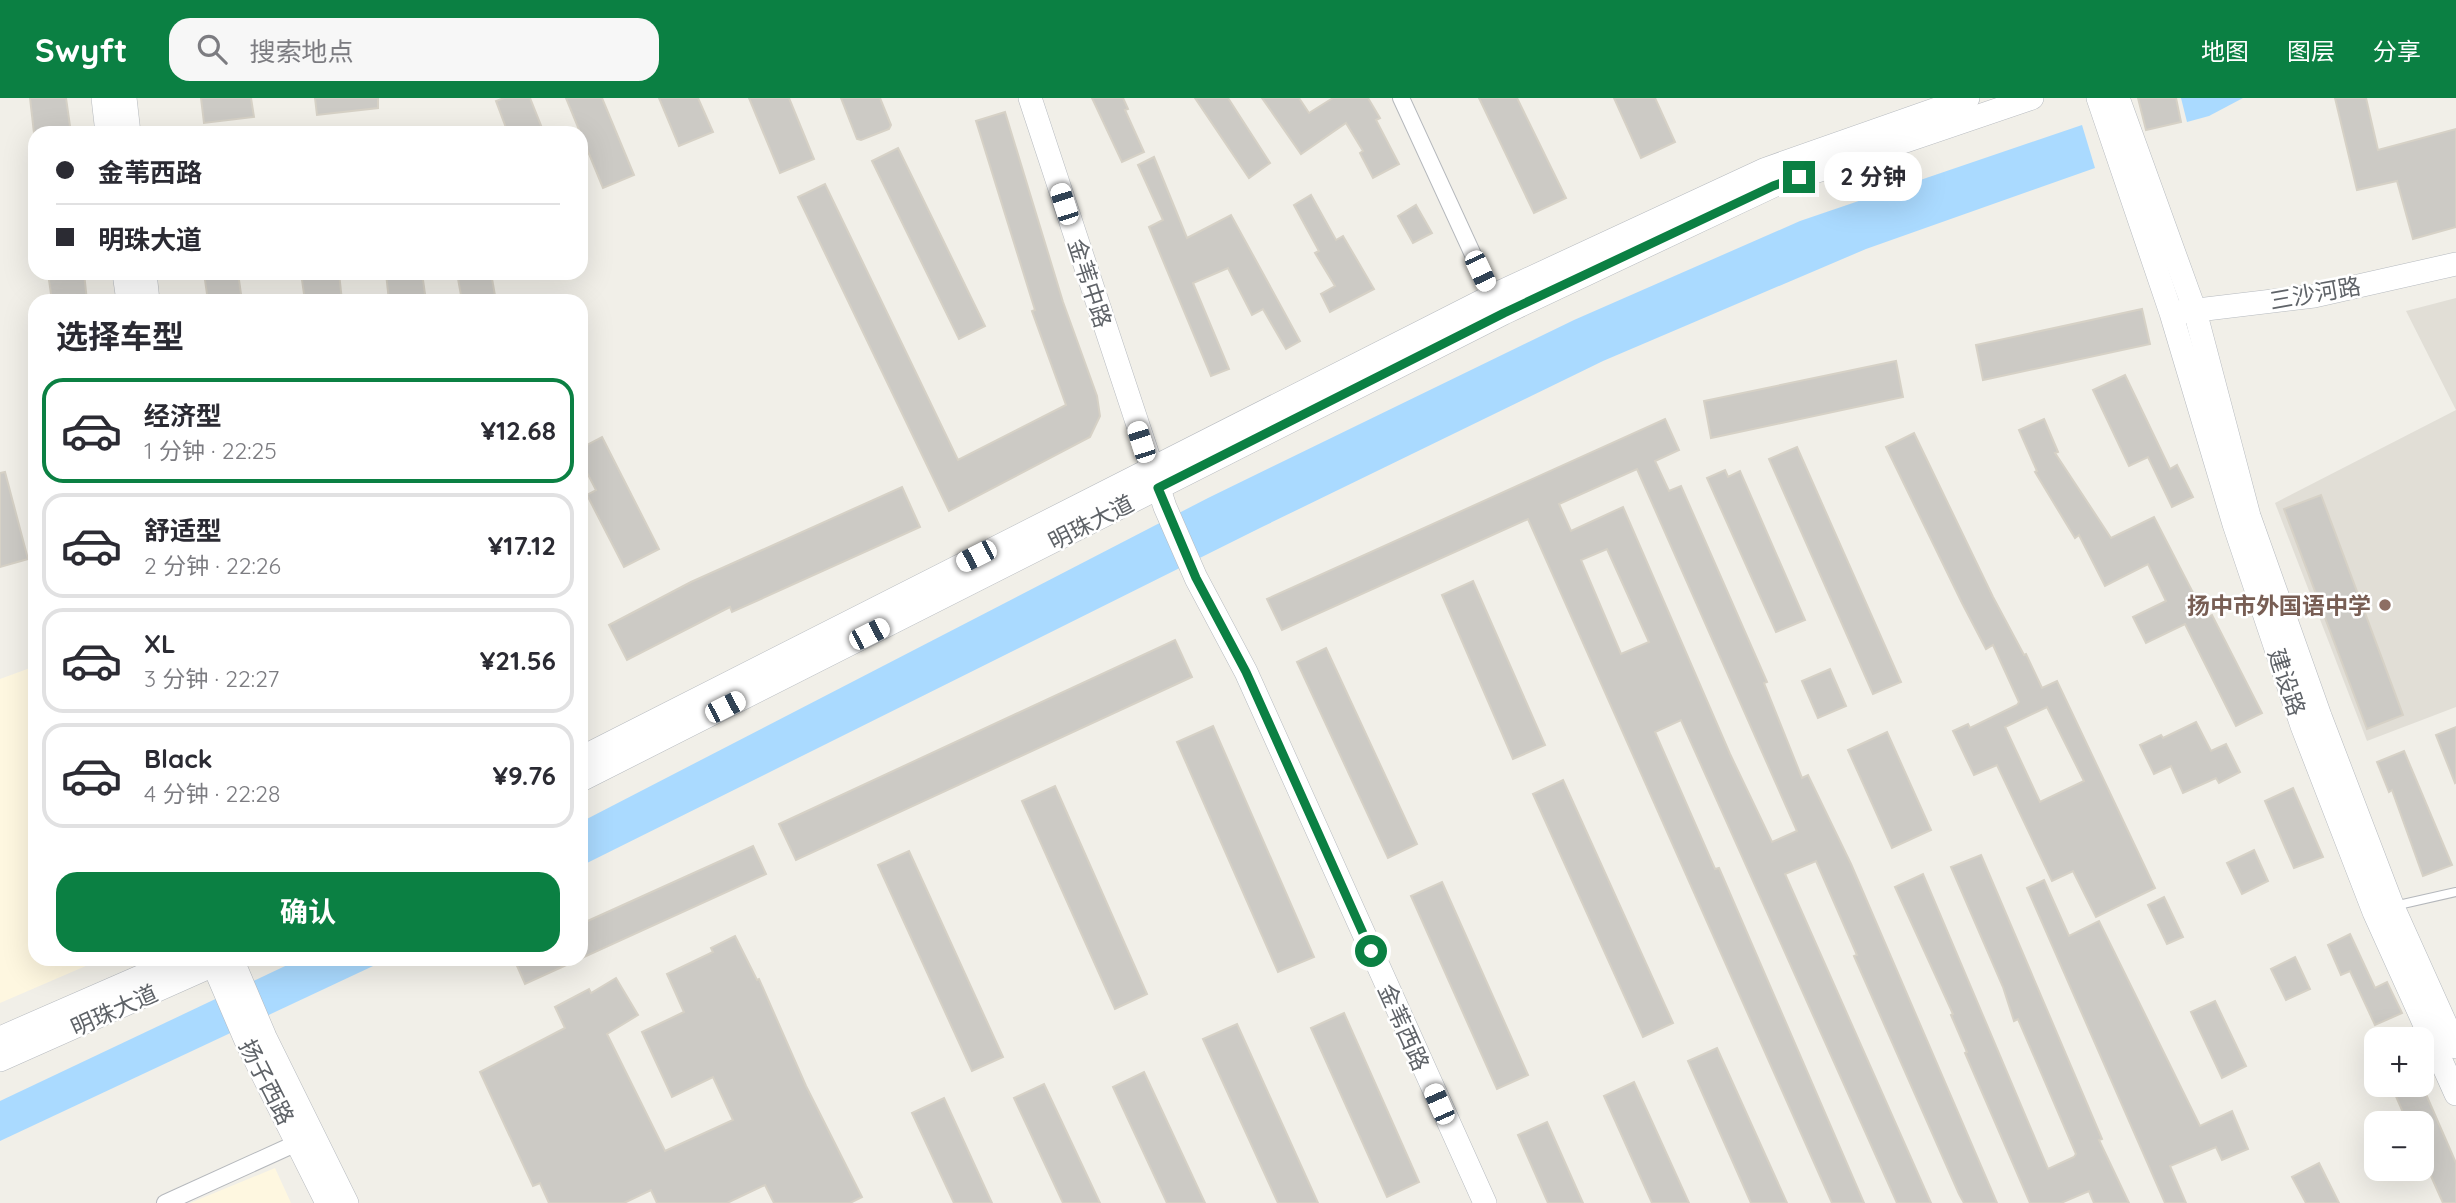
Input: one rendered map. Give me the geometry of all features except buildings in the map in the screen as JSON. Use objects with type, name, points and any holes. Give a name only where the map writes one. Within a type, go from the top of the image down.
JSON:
[{"type":"main road","points":[[103,98],[106,126]]},
{"type":"main road","points":[[125,98],[128,126]]},
{"type":"main road","name":"金苇中路","points":[[1030,98],[1157,488]]},
{"type":"main road","name":"明珠大道","points":[[588,755],[1157,488],[1492,296],[1766,169],[1968,98]]},
{"type":"main road","name":"明珠大道","points":[[588,776],[1504,313],[1773,186],[2032,98]]},
{"type":"main road","name":"建设路","points":[[2098,98],[2171,313],[2234,524],[2293,701],[2383,909],[2456,1094]]},
{"type":"main road","name":"建设路","points":[[2118,98],[2195,311],[2249,516],[2320,716],[2383,909],[2456,1047]]},
{"type":"main road","name":"三沙河路","points":[[2171,313],[2314,296],[2456,264]]},
{"type":"main road","name":"金苇西路","points":[[1157,488],[1196,578],[1246,672],[1485,1203]]},
{"type":"main road","name":"明珠大道","points":[[0,1038],[165,966]]},
{"type":"main road","name":"明珠大道","points":[[0,1060],[224,968]]},
{"type":"main road","name":"扬子西路","points":[[224,968],[297,1143],[327,1203]]},
{"type":"main road","name":"扬子西路","points":[[256,1040],[347,1203]]},
{"type":"street","points":[[1401,98],[1492,296]]},
{"type":"street","points":[[164,1203],[297,1143]]},
{"type":"lane","points":[[2383,909],[2456,892]]},
{"type":"shaded area","points":[[2456,298],[2456,410],[2406,311]]},
{"type":"shaded area","name":"扬中市外国语中学","points":[[2456,410],[2456,707],[2367,741],[2275,503]]},
{"type":"shaded area","points":[[28,669],[28,966],[86,966],[0,1003],[0,679]]},
{"type":"shaded area","points":[[275,1168],[291,1203],[190,1203]]},
{"type":"water","points":[[2181,98],[2243,98],[2209,116],[2187,122]]},
{"type":"water","points":[[2082,125],[2095,168],[1866,249],[1603,361],[1262,527],[588,863],[588,818],[1208,498],[1574,320],[1800,221]]},
{"type":"water","points":[[285,966],[373,966],[0,1141],[0,1101]]},
{"type":"place","name":"扬中市外国语中学","points":[[2385,605]]},
{"type":"route","points":[[1371,951],[1246,672],[1196,578],[1158,488],[1504,313],[1773,186],[1799,177]]}]
